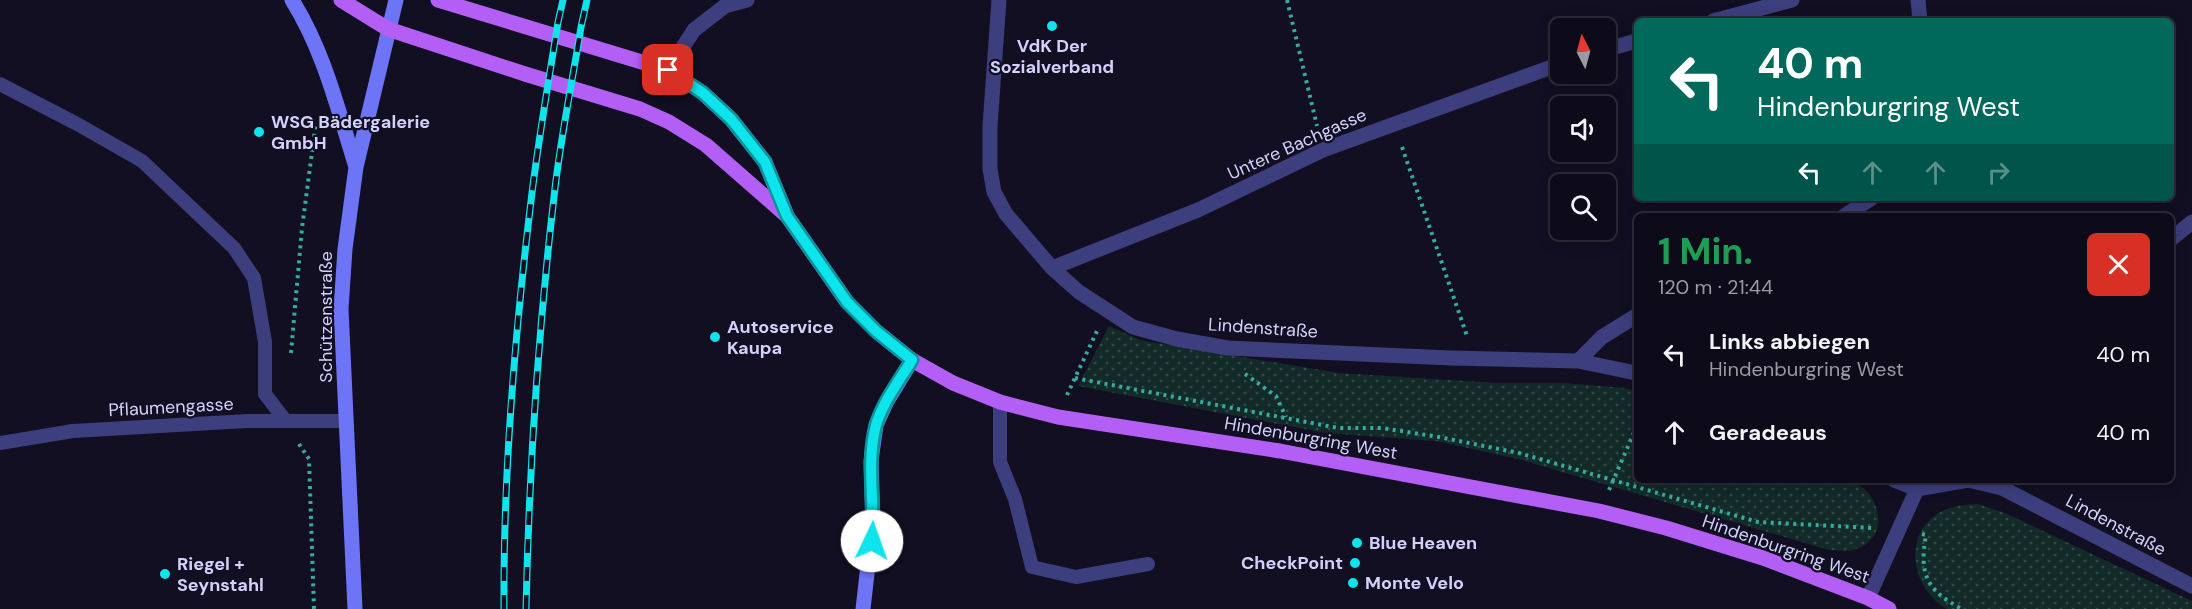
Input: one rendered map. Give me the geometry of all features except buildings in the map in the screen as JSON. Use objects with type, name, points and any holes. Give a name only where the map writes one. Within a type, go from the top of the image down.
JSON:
[{"type":"main road","points":[[292,0],[302,14],[325,65],[356,167]]},
{"type":"main road","points":[[340,0],[388,29],[640,109],[669,122],[706,145],[787,216]]},
{"type":"main road","name":"Schützenstraße","points":[[354,609],[341,309],[345,249],[356,167],[396,0]]},
{"type":"main road","points":[[438,0],[668,70],[703,93],[731,119],[765,162],[787,216]]},
{"type":"main road","name":"Hindenburgring West","points":[[787,216],[847,302],[876,331],[912,360],[953,383],[1000,402],[1058,417],[1280,451],[1599,511],[1666,528],[1763,558],[1868,598],[1889,609]]},
{"type":"main road","points":[[863,609],[873,521],[871,461],[876,425],[887,401],[912,360]]},
{"type":"street","points":[[668,70],[694,30],[724,3],[747,0]]},
{"type":"street","name":"Lindenstraße","points":[[999,0],[990,126],[990,169],[994,192],[1006,214],[1052,268],[1079,292],[1133,327],[1177,339],[1228,348],[1578,361],[1634,373]]},
{"type":"street","points":[[1724,18],[1792,0]]},
{"type":"street","points":[[1918,0],[1920,18]]},
{"type":"street","points":[[1616,47],[1634,42]]},
{"type":"street","name":"Untere Bachgasse","points":[[1052,268],[1198,210],[1323,150],[1550,68]]},
{"type":"street","points":[[1849,213],[1867,201]]},
{"type":"street","points":[[2174,237],[2192,222]]},
{"type":"street","points":[[1578,361],[1602,337],[1634,317]]},
{"type":"street","points":[[1868,598],[1917,489],[1902,483]]},
{"type":"street","name":"Lindenstraße","points":[[1917,489],[1940,483]]},
{"type":"street","name":"Lindenstraße","points":[[1981,483],[2002,488],[2192,586]]},
{"type":"lane","points":[[0,84],[142,161],[234,248],[254,278],[265,342],[265,394],[285,420]]},
{"type":"lane","points":[[1000,402],[1000,462],[1015,499],[1032,567],[1076,577],[1148,564]]},
{"type":"lane","name":"Pflaumengasse","points":[[0,443],[74,431],[285,420],[346,421]]},
{"type":"path","points":[[1287,0],[1323,150]]},
{"type":"path","points":[[290,363],[302,228],[317,112]]},
{"type":"path","points":[[1393,124],[1474,358]]},
{"type":"path","points":[[1098,328],[1075,378],[1349,429],[1382,428],[1519,453],[1758,522],[1899,529],[1926,535],[1923,553],[1924,568],[1931,588],[1962,609]]},
{"type":"path","points":[[1244,373],[1276,396],[1286,418]]},
{"type":"path","points":[[285,420],[309,459],[314,609]]},
{"type":"path","points":[[1613,480],[1634,433]]},
{"type":"green space","points":[[1109,326],[1140,340],[1339,373],[1625,388],[1634,391],[1634,483],[1854,483],[1865,490],[1874,502],[1878,527],[1870,541],[1862,546],[1850,551],[1829,550],[1518,459],[1436,441],[1325,433],[1078,386]]},
{"type":"green space","points":[[1978,504],[2005,513],[2192,601],[2192,609],[1947,609],[1927,591],[1920,579],[1915,553],[1918,540],[1923,527],[1943,510]]},
{"type":"railway","points":[[504,609],[508,453],[520,297],[538,150],[563,0]]},
{"type":"railway","points":[[526,609],[535,403],[548,248],[559,154],[587,0]]},
{"type":"place","name":"VdK Der Sozialverband","points":[[1052,26]]},
{"type":"place","name":"WSG Bädergalerie GmbH","points":[[259,132]]},
{"type":"place","name":"Autoservice Kaupa","points":[[715,337]]},
{"type":"place","name":"Blue Heaven","points":[[1357,543]]},
{"type":"place","name":"CheckPoint","points":[[1355,563]]},
{"type":"place","name":"Riegel + Seynstahl","points":[[165,574]]},
{"type":"place","name":"Monte Velo","points":[[1353,583]]},
{"type":"route","points":[[668,70],[703,93],[731,119],[765,162],[787,216],[847,302],[876,331],[912,360],[887,401],[876,425],[871,461],[872,541]]}]
